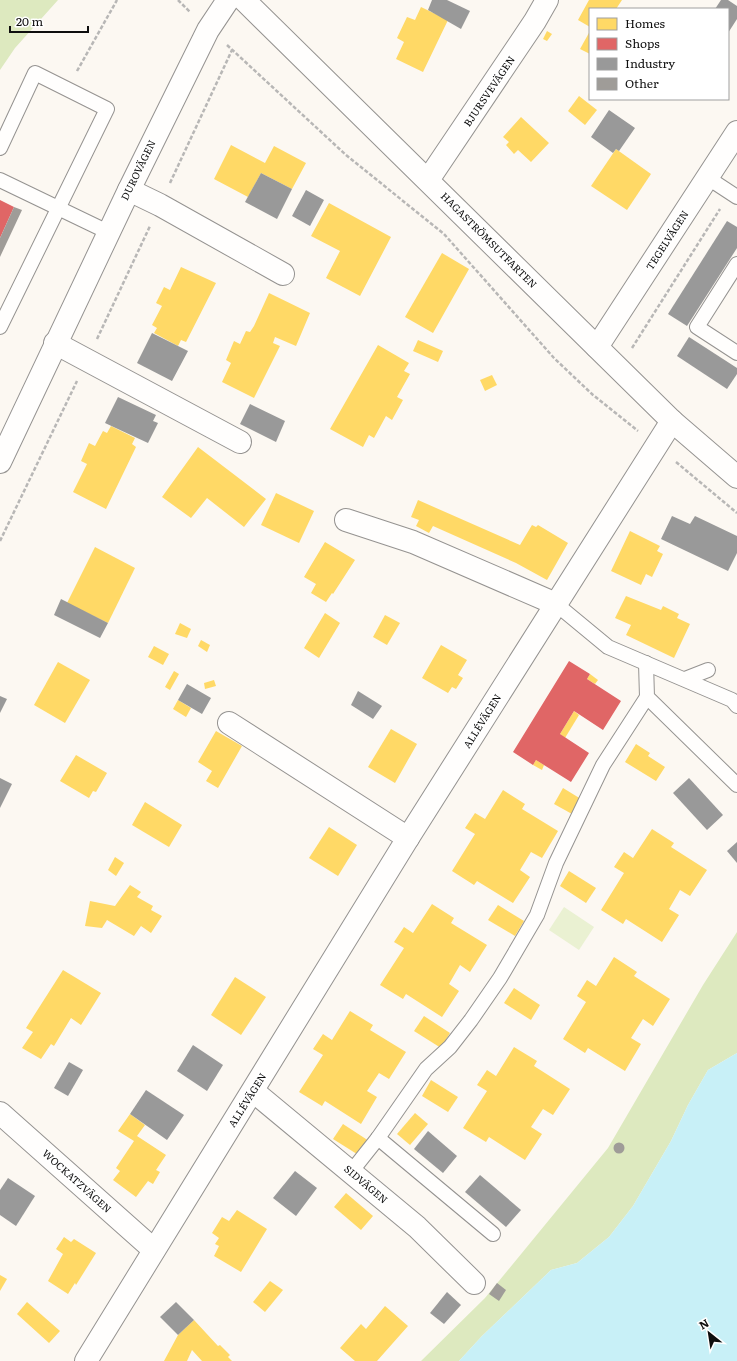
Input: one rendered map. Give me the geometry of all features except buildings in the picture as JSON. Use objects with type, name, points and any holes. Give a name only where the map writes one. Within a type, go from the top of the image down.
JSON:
[{"type":"street","name":"DUROVÄGEN","points":[[3,448],[128,190],[208,30],[228,0]]},
{"type":"street","name":"HAGASTRÖMSUTFARTEN","points":[[244,0],[672,421],[737,476]]},
{"type":"street","name":"BJURSVEVÄGEN","points":[[428,180],[536,21],[547,0]]},
{"type":"street","name":"TEGELVÄGEN","points":[[597,347],[737,132]]},
{"type":"street","points":[[128,190],[160,205],[283,274]]},
{"type":"street","points":[[55,343],[240,442]]},
{"type":"street","name":"ALLÉVÄGEN","points":[[86,1361],[408,838],[672,421]]},
{"type":"street","points":[[346,520],[413,542],[556,604]]},
{"type":"street","points":[[229,722],[408,838]]},
{"type":"street","name":"SIDVÄGEN","points":[[253,1091],[417,1228],[474,1283]]},
{"type":"street","name":"WOCKATZVÄGEN","points":[[0,1113],[154,1250]]},
{"type":"lane","points":[[0,148],[35,73],[108,109],[57,208],[0,327]]},
{"type":"lane","points":[[708,178],[733,195]]},
{"type":"lane","points":[[0,180],[108,232]]},
{"type":"lane","points":[[737,264],[696,327],[737,353]]},
{"type":"lane","points":[[556,604],[608,647],[732,700],[737,706]]},
{"type":"lane","points":[[351,1172],[378,1138],[426,1069],[450,1047],[471,1020],[537,916],[556,863],[603,765],[647,697],[646,663]]},
{"type":"lane","points":[[685,679],[708,670]]},
{"type":"lane","points":[[647,697],[737,785]]},
{"type":"lane","points":[[378,1138],[493,1234]]},
{"type":"path","points":[[67,89],[117,0]]},
{"type":"path","points":[[178,0],[208,30],[232,50],[346,155],[444,234],[554,358],[593,395],[656,445],[737,513]]},
{"type":"path","points":[[0,541],[87,360],[232,50]]},
{"type":"path","points":[[627,354],[733,195]]},
{"type":"green space","points":[[0,0],[58,0],[15,48],[0,70]]},
{"type":"green space","points":[[564,907],[594,927],[579,950],[549,930]]},
{"type":"green space","points":[[737,932],[737,1053],[708,1070],[688,1105],[671,1141],[633,1206],[609,1237],[577,1263],[551,1270],[482,1336],[459,1361],[421,1361],[485,1298],[608,1148],[703,985]]},
{"type":"water","points":[[737,1053],[737,1361],[459,1361],[482,1336],[551,1270],[577,1263],[609,1237],[633,1206],[671,1141],[688,1105],[708,1070]]}]
